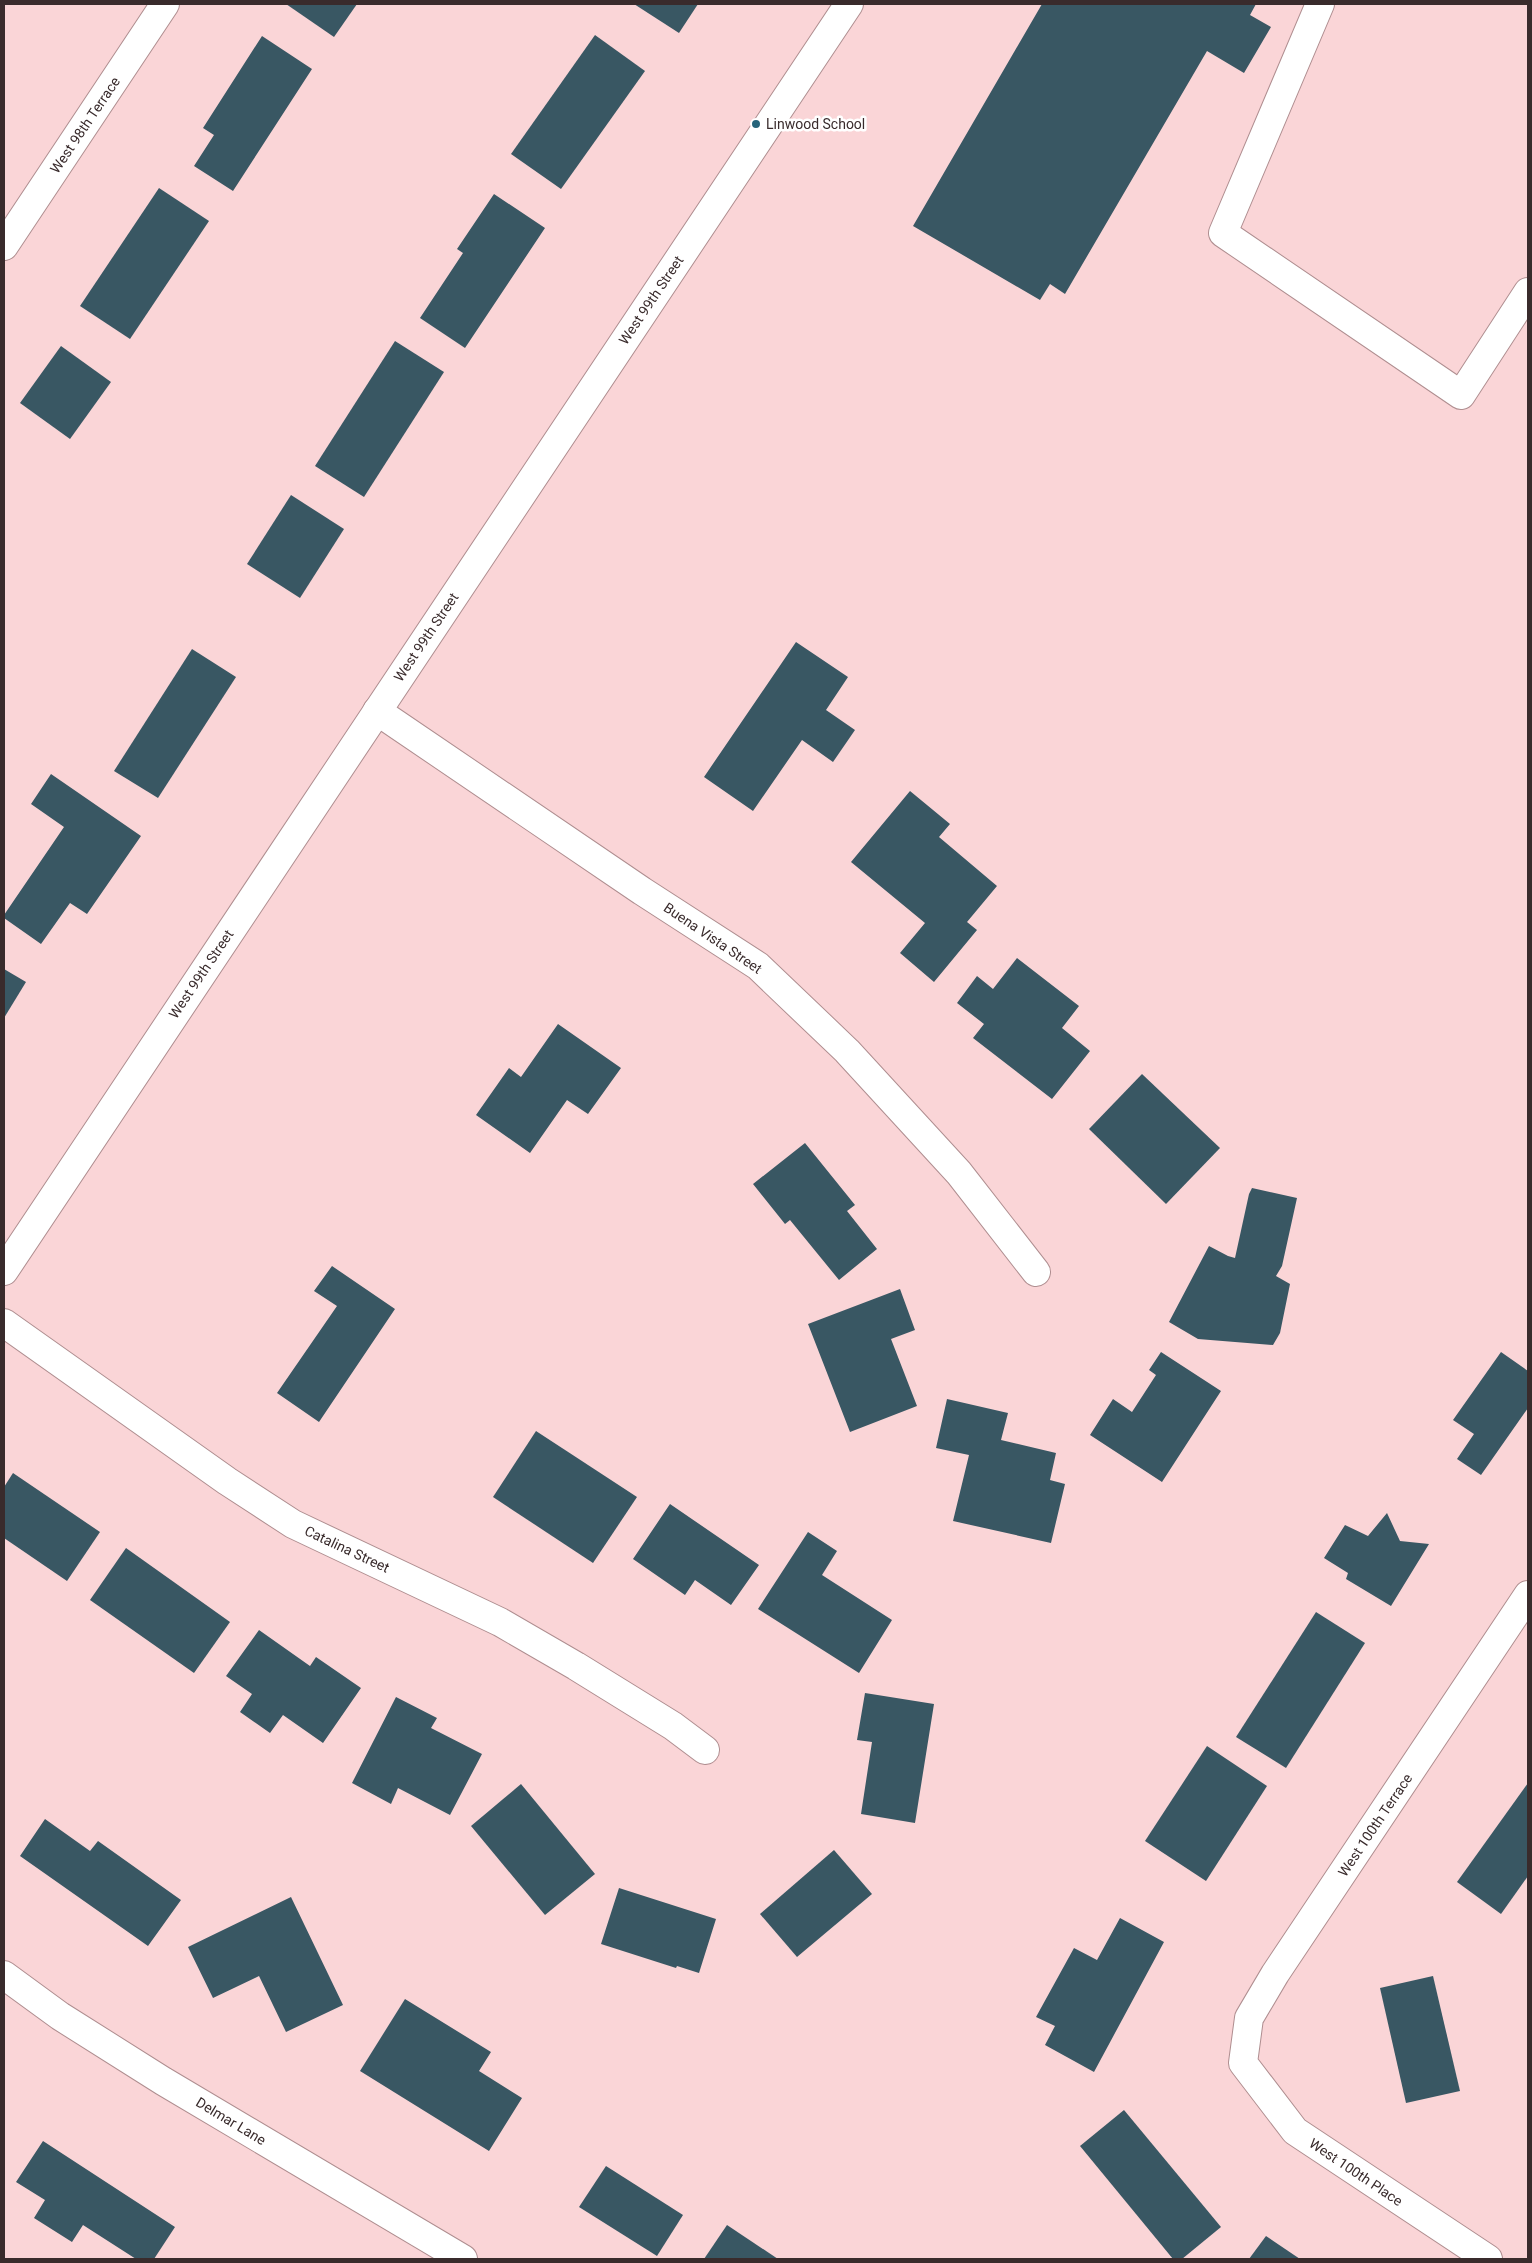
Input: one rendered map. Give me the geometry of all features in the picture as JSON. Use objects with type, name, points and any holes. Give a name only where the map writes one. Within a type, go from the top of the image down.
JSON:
[{"type":"street","name":"West 98th Terrace","points":[[4,246],[166,4]]},
{"type":"street","name":"West 99th Street","points":[[4,1271],[849,4]]},
{"type":"street","points":[[1320,4],[1223,233],[1461,395],[1528,292]]},
{"type":"street","name":"Buena Vista Street","points":[[377,710],[642,892],[758,966],[847,1051],[959,1173],[1036,1272]]},
{"type":"street","name":"Catalina Street","points":[[4,1323],[226,1481],[293,1524],[500,1622],[665,1721],[705,1750]]},
{"type":"street","name":"West 100th Terrace","points":[[1243,2063],[1248,2018],[1275,1974],[1528,1595]]},
{"type":"street","name":"Delmar Lane","points":[[4,1974],[60,2016],[163,2081],[462,2259]]},
{"type":"street","name":"West 100th Place","points":[[1243,2063],[1295,2131],[1488,2259]]},
{"type":"building","points":[[286,4],[357,4],[334,37]]},
{"type":"building","points":[[634,4],[698,4],[679,33]]},
{"type":"building","points":[[1042,4],[1256,4],[1250,15],[1271,27],[1244,73],[1207,51],[1065,294],[1050,284],[1040,300],[913,226]]},
{"type":"building","points":[[595,35],[645,71],[561,189],[511,154]]},
{"type":"building","points":[[262,36],[312,69],[233,191],[194,166],[214,135],[203,128]]},
{"type":"building","points":[[159,188],[209,221],[130,339],[80,306]]},
{"type":"building","points":[[494,194],[545,228],[465,348],[420,318],[463,253],[457,249]]},
{"type":"building","points":[[395,341],[444,372],[364,497],[315,466]]},
{"type":"building","points":[[61,346],[111,382],[70,439],[20,403]]},
{"type":"building","points":[[291,495],[344,529],[300,598],[247,564]]},
{"type":"building","points":[[796,642],[848,677],[826,710],[855,730],[833,762],[802,740],[753,811],[704,777]]},
{"type":"building","points":[[192,649],[236,677],[158,798],[114,771]]},
{"type":"building","points":[[51,774],[141,836],[87,914],[70,903],[41,944],[4,918],[4,915],[64,827],[31,804]]},
{"type":"building","points":[[910,791],[950,824],[939,837],[997,886],[967,922],[977,930],[934,982],[900,953],[925,923],[851,862]]},
{"type":"building","points":[[1017,958],[1079,1006],[1062,1028],[1090,1051],[1052,1099],[973,1038],[984,1024],[957,1003],[977,976],[993,989]]},
{"type":"building","points":[[4,969],[26,982],[4,1018]]},
{"type":"building","points":[[558,1024],[621,1068],[588,1114],[567,1100],[530,1153],[476,1115],[509,1068],[521,1077]]},
{"type":"building","points":[[1142,1074],[1220,1148],[1166,1204],[1089,1129]]},
{"type":"building","points":[[805,1143],[855,1205],[847,1211],[877,1249],[839,1280],[790,1220],[785,1224],[753,1184]]},
{"type":"building","points":[[1252,1188],[1297,1198],[1282,1266],[1276,1276],[1290,1284],[1280,1333],[1273,1345],[1198,1339],[1169,1322],[1209,1246],[1235,1258]]},
{"type":"building","points":[[332,1266],[395,1309],[319,1422],[277,1393],[337,1306],[314,1291]]},
{"type":"building","points":[[900,1289],[915,1330],[891,1339],[917,1406],[850,1432],[808,1324]]},
{"type":"building","points":[[1161,1352],[1221,1391],[1162,1482],[1090,1435],[1113,1399],[1132,1412],[1156,1375],[1149,1370]]},
{"type":"building","points":[[1501,1352],[1528,1371],[1528,1408],[1481,1475],[1457,1459],[1474,1434],[1453,1420]]},
{"type":"building","points":[[947,1399],[1008,1413],[1001,1440],[1056,1453],[1050,1480],[1065,1484],[1051,1543],[953,1521],[969,1455],[936,1448]]},
{"type":"building","points":[[536,1431],[637,1497],[593,1563],[493,1497]]},
{"type":"building","points":[[13,1473],[100,1532],[67,1581],[4,1538],[4,1487]]},
{"type":"building","points":[[670,1504],[759,1565],[731,1605],[695,1580],[685,1595],[633,1559]]},
{"type":"building","points":[[1387,1513],[1400,1541],[1429,1544],[1391,1606],[1346,1579],[1348,1573],[1324,1558],[1345,1525],[1368,1536]]},
{"type":"building","points":[[808,1532],[837,1551],[822,1575],[892,1620],[859,1673],[758,1609]]},
{"type":"building","points":[[126,1548],[230,1622],[194,1673],[90,1600]]},
{"type":"building","points":[[1316,1612],[1365,1643],[1286,1768],[1236,1737]]},
{"type":"building","points":[[259,1630],[310,1666],[316,1657],[361,1688],[323,1743],[283,1715],[270,1733],[240,1712],[252,1694],[226,1676]]},
{"type":"building","points":[[865,1693],[934,1704],[915,1823],[861,1814],[872,1742],[857,1740]]},
{"type":"building","points":[[396,1697],[437,1718],[431,1728],[482,1754],[450,1815],[398,1788],[391,1804],[352,1783]]},
{"type":"building","points":[[1207,1746],[1267,1786],[1206,1881],[1145,1841]]},
{"type":"building","points":[[1528,1783],[1528,1876],[1501,1914],[1457,1882]]},
{"type":"building","points":[[521,1784],[595,1874],[545,1915],[471,1826]]},
{"type":"building","points":[[45,1819],[90,1851],[98,1841],[181,1900],[148,1946],[20,1856]]},
{"type":"building","points":[[834,1850],[872,1894],[797,1957],[760,1914]]},
{"type":"building","points":[[619,1888],[716,1919],[699,1973],[677,1966],[676,1968],[601,1944]]},
{"type":"building","points":[[291,1897],[343,2005],[286,2032],[259,1976],[213,1998],[188,1947]]},
{"type":"building","points":[[1120,1918],[1164,1942],[1094,2072],[1045,2045],[1055,2026],[1036,2017],[1074,1948],[1097,1960]]},
{"type":"building","points":[[1433,1976],[1460,2091],[1406,2103],[1380,1988]]},
{"type":"building","points":[[405,1999],[491,2052],[479,2071],[522,2098],[489,2151],[360,2071]]},
{"type":"building","points":[[1124,2110],[1221,2227],[1182,2259],[1173,2259],[1080,2146]]},
{"type":"building","points":[[43,2141],[175,2227],[154,2259],[136,2259],[83,2225],[72,2242],[34,2218],[45,2200],[16,2182]]},
{"type":"building","points":[[606,2166],[683,2215],[657,2256],[579,2207]]},
{"type":"building","points":[[727,2225],[778,2259],[704,2259]]},
{"type":"building","points":[[1266,2236],[1300,2259],[1249,2259]]},
{"type":"place","name":"Linwood School","points":[[756,124]]}]
